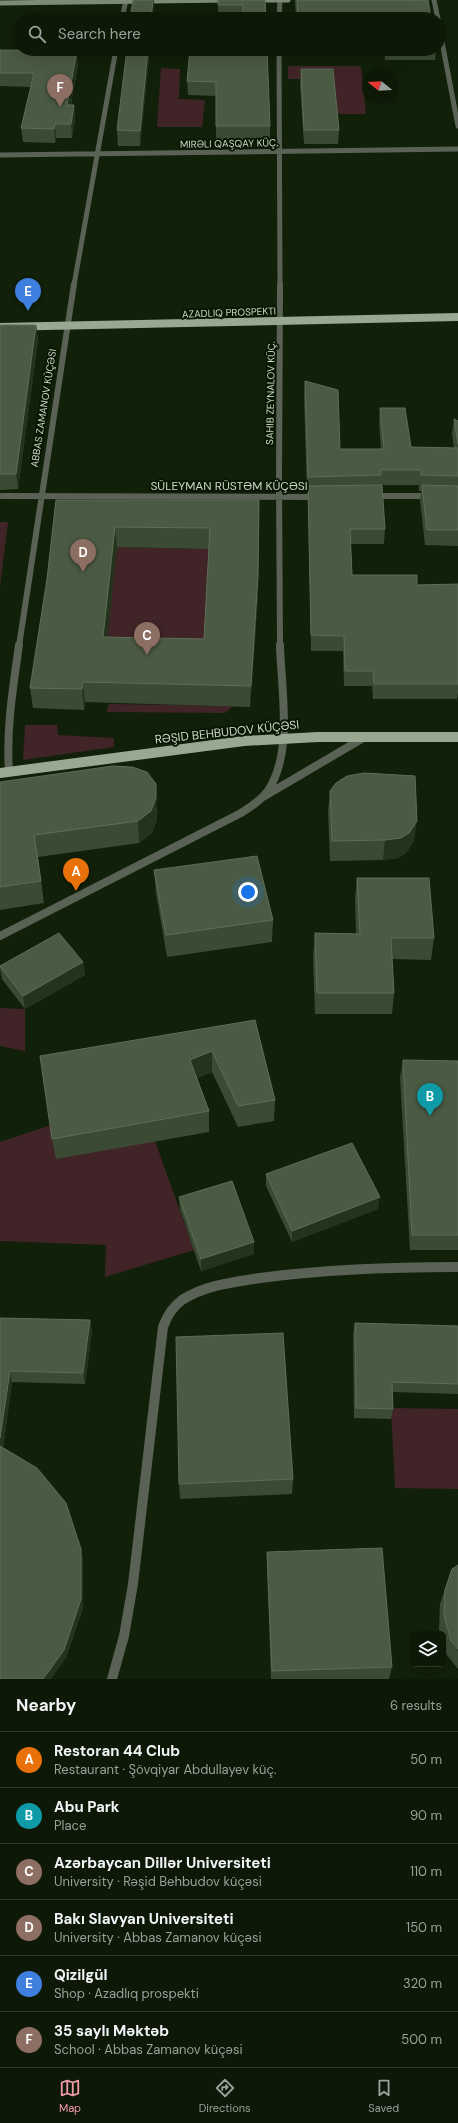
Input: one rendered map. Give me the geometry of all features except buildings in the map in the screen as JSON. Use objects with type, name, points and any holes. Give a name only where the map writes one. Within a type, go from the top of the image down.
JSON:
[{"type":"main road","points":[[0,3],[236,0]]},
{"type":"main road","points":[[251,0],[288,0]]},
{"type":"main road","points":[[0,327],[66,327],[281,320],[458,318]]},
{"type":"main road","name":"RƏŞID BEHBUDOV KÜÇƏSI","points":[[4,772],[209,744],[284,738],[366,736],[458,737]]},
{"type":"street","points":[[280,0],[280,12]]},
{"type":"street","points":[[434,0],[437,12]]},
{"type":"street","points":[[123,12],[125,1]]},
{"type":"street","name":"ABBAS ZAMANOV KÜÇƏSI","points":[[4,772],[8,719],[66,327],[96,153],[115,56]]},
{"type":"street","name":"SAHIB ZEYNALOV KÜÇ.","points":[[262,798],[276,776],[284,738],[281,692],[279,498],[282,151],[279,56]]},
{"type":"street","points":[[445,56],[458,126]]},
{"type":"street","name":"MIRƏLI QAŞQAY KÜÇ.","points":[[0,155],[458,149]]},
{"type":"street","name":"SÜLEYMAN RÜSTƏM KÜÇƏSI","points":[[0,496],[323,497]]},
{"type":"street","points":[[368,496],[435,496]]},
{"type":"street","points":[[0,936],[241,813],[262,798],[366,736]]},
{"type":"street","points":[[112,1679],[124,1636],[133,1584],[163,1327],[167,1315],[173,1307],[199,1291],[235,1282],[292,1273],[374,1268],[458,1267]]},
{"type":"shaded area","points":[[288,66],[361,66],[362,104],[365,104],[366,114],[335,114],[333,79],[288,79]]},
{"type":"shaded area","points":[[161,68],[180,69],[179,99],[205,100],[202,127],[157,127]]},
{"type":"shaded area","points":[[0,522],[8,522],[0,586]]},
{"type":"shaded area","points":[[117,547],[210,549],[205,660],[105,658]]},
{"type":"shaded area","points":[[109,704],[233,706],[225,713],[106,712]]},
{"type":"shaded area","points":[[25,725],[57,725],[58,735],[114,738],[114,747],[23,760]]},
{"type":"shaded area","points":[[0,1008],[25,1009],[25,1051],[0,1046]]},
{"type":"shaded area","points":[[51,1125],[155,1141],[194,1250],[105,1277],[106,1245],[0,1241],[0,1142]]},
{"type":"shaded area","points":[[391,1408],[458,1409],[458,1489],[395,1488]]},
{"type":"place","name":"35 saylı Məktəb","points":[[60,107]]},
{"type":"place","name":"Qizilgül","points":[[28,311]]},
{"type":"place","name":"Bakı Slavyan Universiteti","points":[[83,572]]},
{"type":"place","name":"Azərbaycan Dillər Universiteti","points":[[147,655]]},
{"type":"place","name":"Restoran 44 Club","points":[[76,891]]},
{"type":"place","name":"Abu Park","points":[[430,1116]]}]
